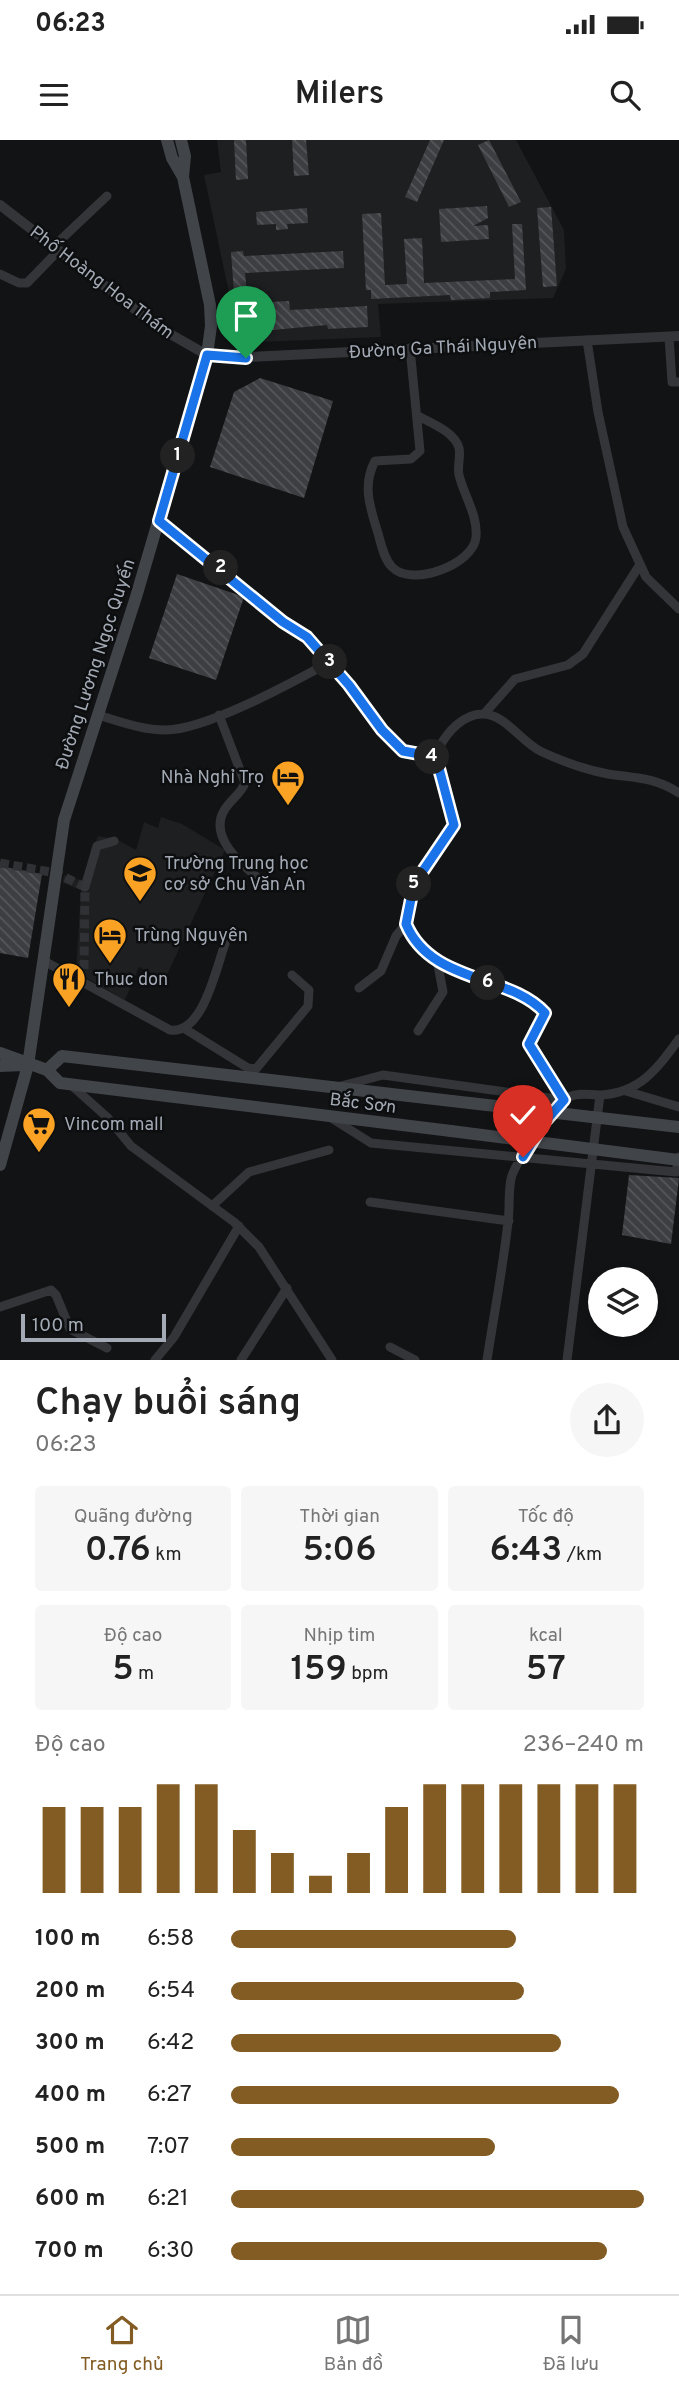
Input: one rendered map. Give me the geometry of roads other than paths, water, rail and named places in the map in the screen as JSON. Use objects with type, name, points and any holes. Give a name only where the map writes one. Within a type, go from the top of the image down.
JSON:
[{"type":"main road","name":"Đường Lương Ngọc Quyến","points":[[167,140],[172,158],[183,177]]},
{"type":"main road","name":"Đường Lương Ngọc Quyến","points":[[0,1165],[27,1065],[64,820],[159,521],[207,355],[210,305],[183,177],[185,156],[181,140]]},
{"type":"main road","points":[[0,1053],[27,1065]]},
{"type":"main road","name":"Bắc Sơn","points":[[47,1070],[62,1056],[679,1127]]},
{"type":"main road","points":[[0,1066],[27,1065]]},
{"type":"main road","name":"Bắc Sơn","points":[[27,1065],[47,1070],[60,1083],[679,1157]]},
{"type":"street","points":[[0,274],[19,283],[27,283],[107,196]]},
{"type":"street","name":"Phố Hoàng Hoa Thám","points":[[0,205],[158,327],[207,355]]},
{"type":"street","name":"Đường Ga Thái Nguyên","points":[[207,355],[236,358],[674,336]]},
{"type":"street","points":[[674,336],[672,382],[679,382]]},
{"type":"street","points":[[587,340],[598,412],[623,527],[639,566],[679,609]]},
{"type":"street","points":[[410,348],[420,451],[411,459],[375,461],[367,495],[385,555],[392,567],[409,576],[420,576],[455,562],[471,550],[476,537],[475,520],[459,475],[459,447],[446,431],[418,416]]},
{"type":"street","points":[[159,521],[283,622],[307,637],[395,745],[409,754],[436,757]]},
{"type":"street","points":[[484,714],[515,679],[568,665],[583,654],[639,566]]},
{"type":"street","points":[[98,715],[135,726],[180,729],[275,692],[330,663]]},
{"type":"street","points":[[359,988],[381,971],[396,936],[406,924],[414,884],[454,825],[436,757],[437,750],[454,728],[466,718],[484,714],[496,718],[529,746],[543,752],[608,774],[646,777],[679,793]]},
{"type":"street","points":[[219,715],[245,783],[222,816],[223,837],[236,859],[265,884]]},
{"type":"street","points":[[85,887],[97,846],[114,841]]},
{"type":"street","points":[[406,924],[419,946],[437,960],[542,1009],[545,1016],[529,1044],[564,1100]]},
{"type":"street","points":[[185,1029],[199,1012],[219,970],[225,944]]},
{"type":"street","points":[[418,1031],[443,992],[444,985],[437,960]]},
{"type":"street","points":[[44,961],[170,1030],[185,1029],[248,1068],[256,1069],[308,1006],[309,990],[292,975]]},
{"type":"street","points":[[487,1360],[509,1221],[510,1180],[523,1157],[543,1124],[564,1100],[578,1094],[600,1095],[626,1091],[650,1076],[679,1039]]},
{"type":"street","points":[[334,1087],[383,1075],[564,1100]]},
{"type":"street","points":[[70,1084],[108,1118],[131,1146],[239,1226],[259,1247],[332,1360]]},
{"type":"street","points":[[626,1091],[679,1107]]},
{"type":"street","points":[[566,1360],[600,1095]]},
{"type":"street","points":[[328,1116],[371,1143],[676,1172],[679,1157]]},
{"type":"street","points":[[212,1206],[249,1172],[329,1150]]},
{"type":"street","points":[[370,1202],[509,1221]]},
{"type":"street","points":[[155,1360],[174,1337],[239,1226]]},
{"type":"street","points":[[241,1360],[287,1288]]},
{"type":"street","points":[[0,1307],[51,1290],[56,1295],[70,1329],[107,1348]]},
{"type":"street","points":[[390,1347],[415,1360]]},
{"type":"tunnel","points":[[0,863],[56,873],[85,887],[84,972]]},
{"type":"place","name":"Nhà Nghỉ Trọ","points":[[288,807]]},
{"type":"place","name":"Trường Trung học cơ sở Chu Văn An","points":[[140,903]]},
{"type":"place","name":"Trùng Nguyên","points":[[110,965]]},
{"type":"place","name":"Thuc don","points":[[69,1009]]},
{"type":"place","name":"Vincom mall","points":[[39,1154]]}]
